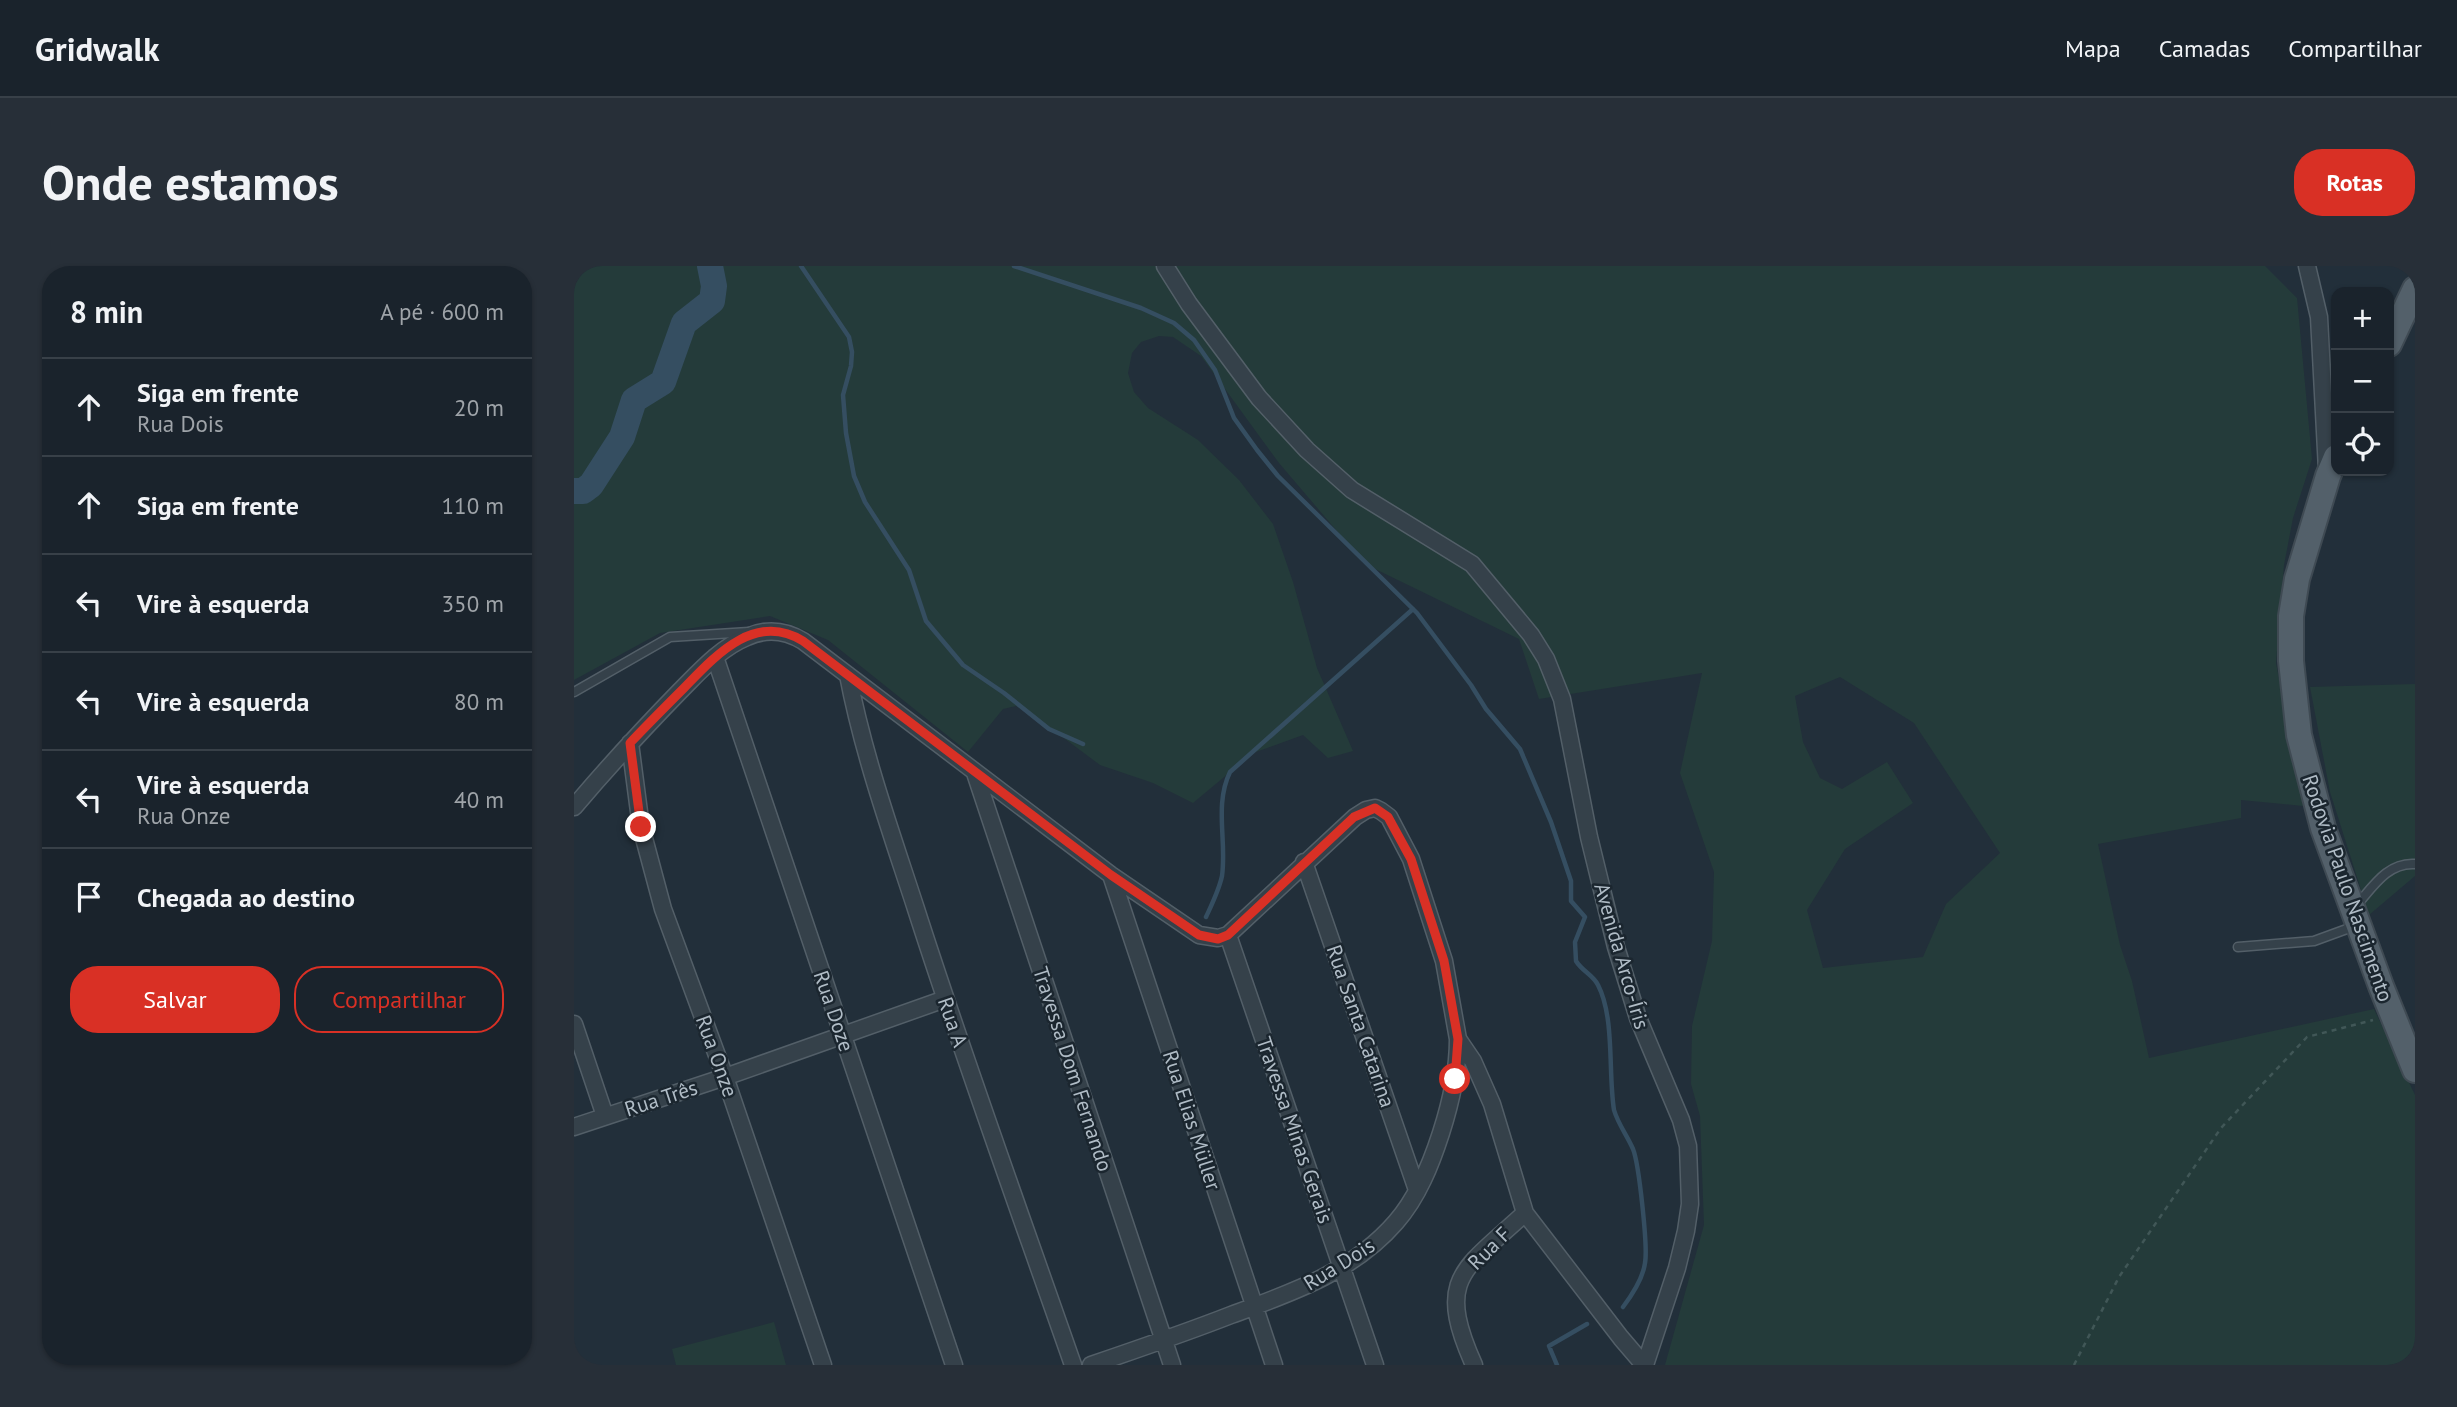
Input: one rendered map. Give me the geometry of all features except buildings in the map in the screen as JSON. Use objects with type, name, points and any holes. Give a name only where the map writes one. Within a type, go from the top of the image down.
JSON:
[{"type":"main road","points":[[2394,333],[2415,289]]},
{"type":"main road","name":"Rodovia Paulo Nascimento","points":[[2331,470],[2297,579],[2291,616],[2291,661],[2299,735],[2311,789],[2392,1015],[2415,1069]]},
{"type":"street","name":"Avenida Arco-Íris","points":[[1165,266],[1189,304],[1259,398],[1307,450],[1352,490],[1472,564],[1531,635],[1546,659],[1562,699],[1589,837],[1616,947],[1638,1018],[1686,1133],[1690,1204],[1686,1231],[1677,1268],[1644,1365]]},
{"type":"street","points":[[2307,266],[2319,317],[2331,455]]},
{"type":"street","points":[[574,807],[630,743],[715,657],[748,636],[769,631],[793,635],[1111,875],[1199,935],[1218,939],[1228,935],[1354,817],[1375,808],[1388,817],[1411,859],[1444,961],[1458,1039],[1473,1061],[1492,1104],[1525,1213],[1644,1365]]},
{"type":"street","name":"Rua Doze","points":[[715,657],[954,1365]]},
{"type":"street","name":"Rua A","points":[[848,675],[876,785],[945,999],[1073,1365]]},
{"type":"street","name":"Rua Onze","points":[[630,743],[641,827],[650,868],[725,1077],[823,1365]]},
{"type":"street","name":"Travessa Dom Fernando","points":[[975,773],[1172,1365]]},
{"type":"street","name":"Rua Santa Catarina","points":[[1304,862],[1417,1190]]},
{"type":"street","name":"Rua Elias Müller","points":[[1111,875],[1274,1365]]},
{"type":"street","name":"Travessa Minas Gerais","points":[[1228,935],[1376,1365]]},
{"type":"street","name":"Rua Três","points":[[574,1127],[945,999]]},
{"type":"street","points":[[574,1024],[605,1116]]},
{"type":"street","name":"Rua Dois","points":[[1091,1365],[1164,1341],[1294,1292],[1363,1253],[1397,1221],[1417,1190],[1434,1153],[1455,1079],[1458,1039]]},
{"type":"street","name":"Rua F","points":[[1474,1365],[1458,1322],[1455,1301],[1459,1280],[1474,1261],[1525,1213]]},
{"type":"lane","points":[[574,692],[670,637],[769,631]]},
{"type":"lane","points":[[2238,947],[2314,941],[2356,917],[2393,867],[2415,864]]},
{"type":"path","points":[[2074,1365],[2119,1277],[2221,1129],[2307,1037],[2392,1015]]},
{"type":"green space","points":[[574,266],[2265,266],[2297,298],[2312,459],[2293,518],[2284,565],[2276,663],[2303,806],[2241,800],[2241,818],[2098,844],[2149,1058],[2374,1009],[2415,1095],[2415,1365],[1665,1365],[1704,1225],[1700,1116],[1691,1084],[1692,1026],[1712,941],[1714,872],[1680,773],[1702,673],[1539,699],[1519,639],[1365,564],[1279,463],[1201,356],[1173,337],[1159,336],[1141,342],[1132,353],[1128,373],[1134,392],[1148,408],[1198,440],[1239,480],[1273,524],[1293,582],[1317,668],[1353,751],[1328,758],[1303,735],[1253,753],[1193,803],[1153,783],[1100,765],[1037,718],[1016,706],[1003,709],[968,752],[828,640],[770,616],[660,633],[574,680]],"holes":[[[1840,677],[1914,723],[2000,853],[1946,904],[1923,957],[1823,968],[1807,910],[1845,849],[1913,803],[1887,762],[1842,789],[1820,778],[1803,742],[1795,696]]]},
{"type":"green space","points":[[2415,684],[2415,876],[2369,915],[2330,792],[2310,687]]},
{"type":"green space","points":[[774,1322],[786,1365],[676,1365],[672,1349]]},
{"type":"waterway","points":[[574,491],[583,491],[591,485],[622,437],[634,400],[663,382],[684,323],[712,301],[714,286],[710,266]]},
{"type":"waterway","points":[[801,266],[849,337],[851,366],[843,395],[846,433],[854,476],[865,502],[909,570],[926,621],[963,665],[1049,729],[1083,744]]},
{"type":"waterway","points":[[1014,266],[1141,308],[1174,323],[1194,340],[1215,370],[1234,418],[1257,450],[1278,476],[1417,613],[1486,709],[1520,749],[1551,822],[1571,881],[1571,901],[1585,917],[1575,942],[1576,961],[1596,982],[1603,998],[1609,1029],[1614,1110],[1633,1149],[1638,1171],[1646,1254],[1640,1280],[1623,1307]]},
{"type":"waterway","points":[[1206,917],[1222,876],[1222,810],[1225,785],[1230,772],[1413,609]]},
{"type":"waterway","points":[[1557,1365],[1549,1346],[1587,1324]]},
{"type":"route","points":[[641,827],[630,743],[715,657],[735,642],[769,631],[782,631],[803,641],[1111,875],[1199,935],[1218,939],[1228,935],[1354,817],[1375,808],[1388,817],[1411,859],[1426,900],[1444,961],[1458,1039],[1455,1079]]}]
